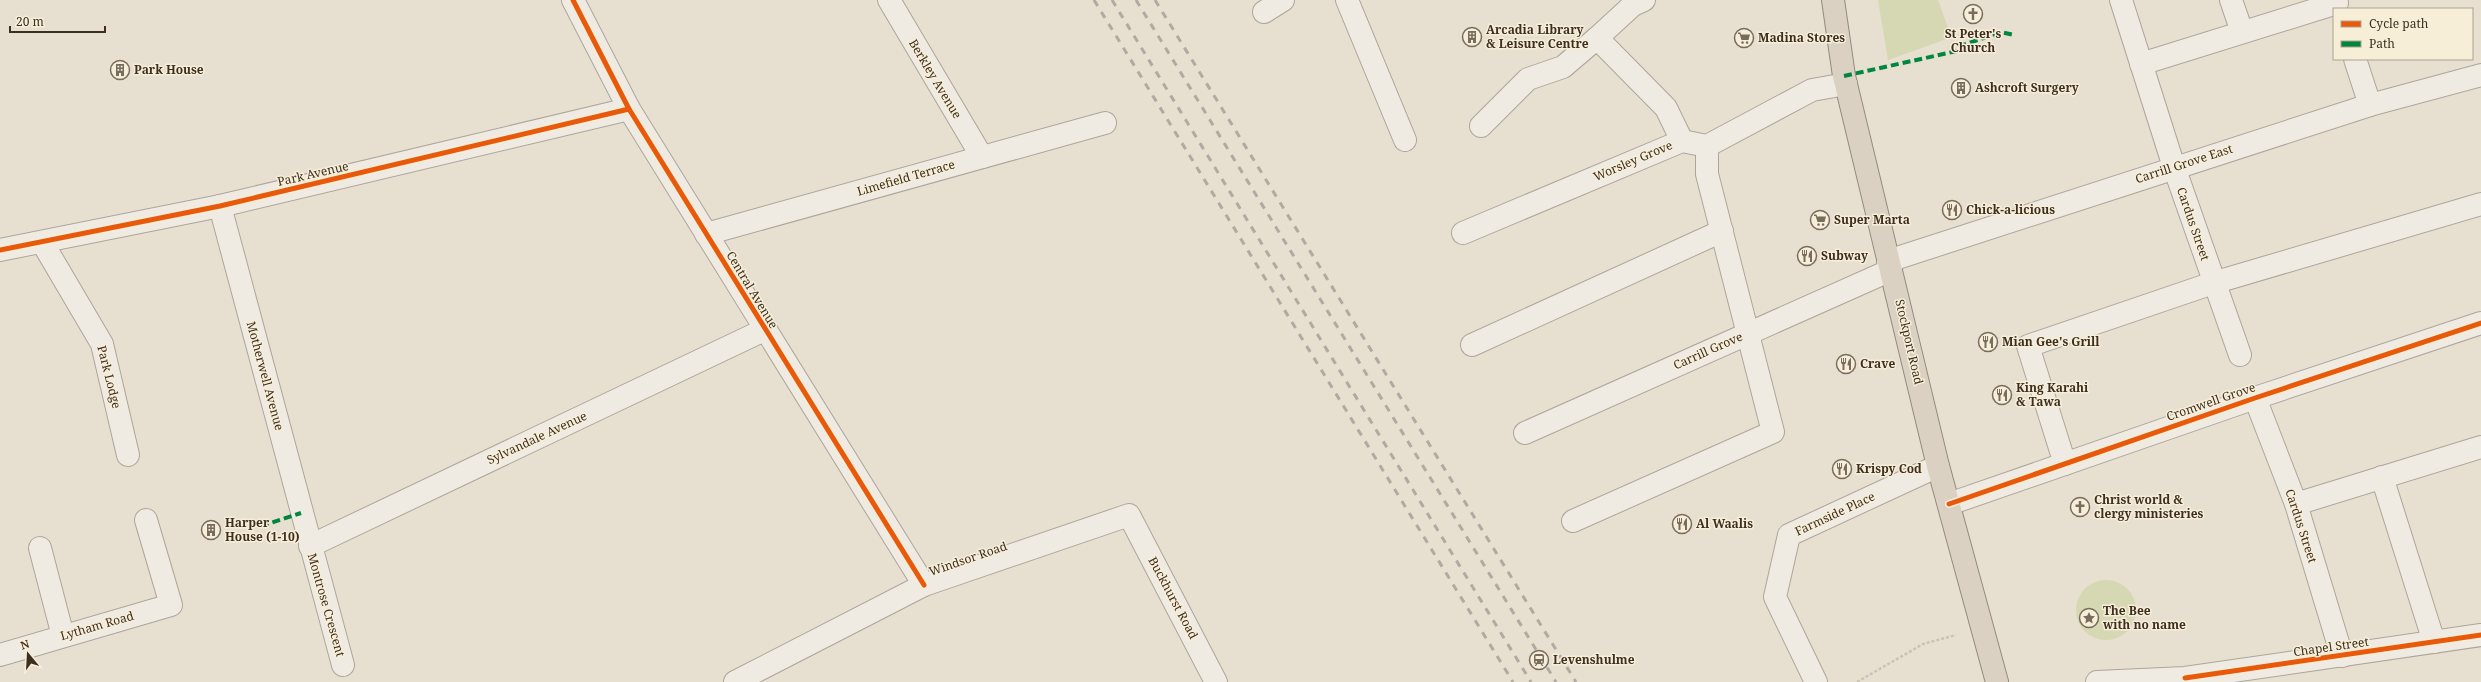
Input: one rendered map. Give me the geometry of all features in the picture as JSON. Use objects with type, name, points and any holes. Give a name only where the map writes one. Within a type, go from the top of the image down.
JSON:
[{"type":"highway","name":"Stockport Road","points":[[1833,0],[1846,84],[1938,466],[1997,682]]},
{"type":"street","name":"Central Avenue","points":[[573,0],[629,109],[764,330],[924,585]]},
{"type":"street","name":"Berkley Avenue","points":[[889,0],[982,157]]},
{"type":"street","points":[[1264,12],[1283,0]]},
{"type":"street","points":[[1347,0],[1405,140]]},
{"type":"street","points":[[1480,126],[1528,79],[1563,67],[1633,5],[1644,0]]},
{"type":"street","name":"Cardus Street","points":[[2121,0],[2174,167],[2213,283],[2240,355]]},
{"type":"street","points":[[2231,0],[2242,32]]},
{"type":"street","points":[[2141,64],[2337,4]]},
{"type":"street","points":[[1597,38],[1666,108],[1682,141]]},
{"type":"street","points":[[2355,60],[2370,105]]},
{"type":"street","name":"Carrill Grove East","points":[[1890,265],[2174,167],[2370,105],[2481,75]]},
{"type":"street","points":[[1573,521],[1773,432],[1707,174],[1707,146],[1812,90],[1846,84]]},
{"type":"street","name":"Park Avenue","points":[[0,250],[220,206],[629,109]]},
{"type":"street","name":"Limefield Terrace","points":[[706,234],[1105,123]]},
{"type":"street","name":"Worsley Grove","points":[[1463,233],[1682,141],[1707,146]]},
{"type":"street","points":[[2065,464],[2028,346],[2213,283],[2481,204]]},
{"type":"street","name":"Motherwell Avenue","points":[[220,206],[310,546]]},
{"type":"street","points":[[1472,344],[1722,231]]},
{"type":"street","name":"Park Lodge","points":[[42,242],[102,344],[128,455]]},
{"type":"street","name":"Carrill Grove","points":[[1525,433],[1748,334],[1890,265]]},
{"type":"street","name":"Cromwell Grove","points":[[1949,504],[2254,398],[2481,323]]},
{"type":"street","name":"Sylvandale Avenue","points":[[310,546],[764,330]]},
{"type":"street","name":"Cardus Street","points":[[2254,398],[2296,504],[2342,656]]},
{"type":"street","points":[[2296,504],[2481,447]]},
{"type":"street","name":"Farmside Place","points":[[1816,682],[1775,597],[1790,535],[1938,466]]},
{"type":"street","points":[[2382,477],[2434,642]]},
{"type":"street","name":"Windsor Road","points":[[735,682],[924,585],[1129,515]]},
{"type":"street","name":"Buckhurst Road","points":[[1129,515],[1216,682]]},
{"type":"street","name":"Lytham Road","points":[[0,655],[171,605],[146,520]]},
{"type":"street","name":"Montrose Crescent","points":[[310,546],[343,664]]},
{"type":"street","points":[[40,548],[64,636]]},
{"type":"street","name":"Chapel Street","points":[[2097,682],[2185,680],[2481,635]]},
{"type":"path","points":[[1857,682],[1923,644],[1982,629]]},
{"type":"green space","points":[[1878,0],[1938,0],[1950,33],[1955,36],[1888,60]]},
{"type":"green space","points":[[2100,580],[2112,580],[2123,585],[2131,593],[2136,604],[2134,622],[2123,635],[2112,640],[2100,640],[2089,635],[2081,627],[2076,616],[2076,604],[2081,593],[2089,585]]},
{"type":"railway","points":[[1094,0],[1513,682]]},
{"type":"railway","points":[[1112,0],[1531,682]]},
{"type":"railway","points":[[1136,0],[1556,682]]},
{"type":"railway","points":[[1155,0],[1576,682]]},
{"type":"marked path","points":[[1844,76],[1957,51],[1960,46],[2001,32],[2014,35]]},
{"type":"marked path","points":[[261,526],[301,513]]},
{"type":"cycle path","points":[[573,0],[629,109],[924,585]]},
{"type":"cycle path","points":[[0,250],[220,206],[629,109]]},
{"type":"cycle path","points":[[1949,504],[2255,398],[2481,323]]},
{"type":"cycle path","points":[[2185,678],[2481,635]]},
{"type":"place","name":"St Peter's Church","points":[[1973,14]]},
{"type":"place","name":"Arcadia Library & Leisure Centre","points":[[1472,37]]},
{"type":"place","name":"Madina Stores","points":[[1744,38]]},
{"type":"place","name":"Park House","points":[[120,70]]},
{"type":"place","name":"Ashcroft Surgery","points":[[1961,88]]},
{"type":"place","name":"Chick-a-licious","points":[[1952,210]]},
{"type":"place","name":"Super Marta","points":[[1820,220]]},
{"type":"place","name":"Subway","points":[[1807,256]]},
{"type":"place","name":"Mian Gee's Grill","points":[[1988,342]]},
{"type":"place","name":"Crave","points":[[1846,364]]},
{"type":"place","name":"King Karahi & Tawa","points":[[2002,395]]},
{"type":"place","name":"Krispy Cod","points":[[1842,469]]},
{"type":"place","name":"Christ world & clergy ministeries","points":[[2080,507]]},
{"type":"place","name":"Al Waalis","points":[[1682,524]]},
{"type":"place","name":"Harper House (1-10)","points":[[211,530]]},
{"type":"place","name":"The Bee with no name","points":[[2089,618]]},
{"type":"place","name":"Levenshulme","points":[[1539,660]]}]
